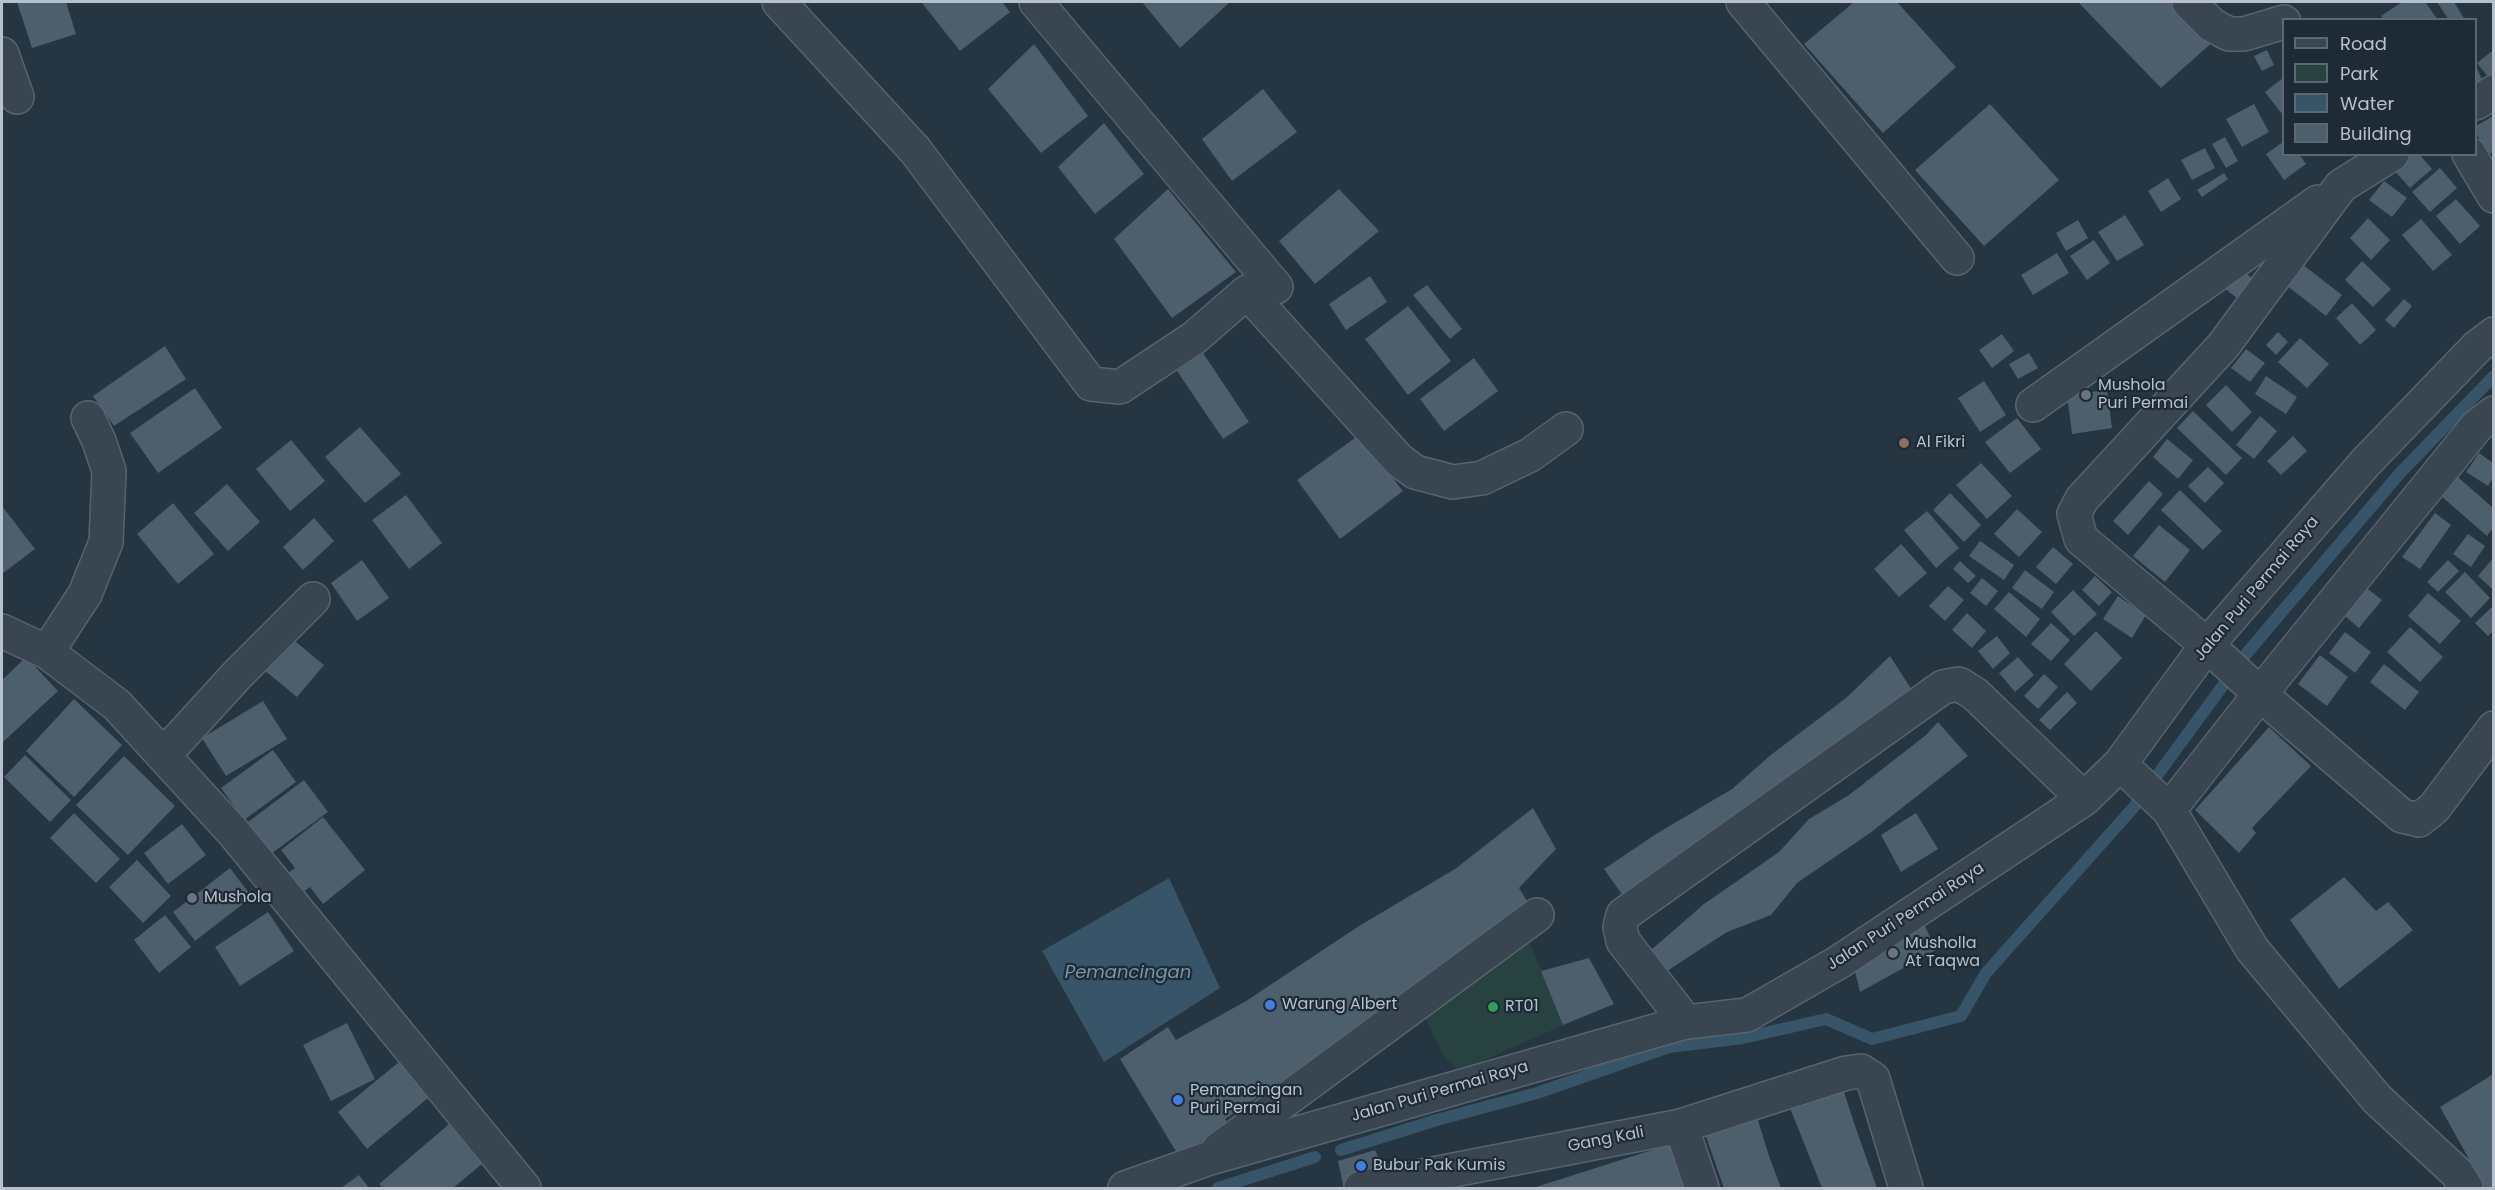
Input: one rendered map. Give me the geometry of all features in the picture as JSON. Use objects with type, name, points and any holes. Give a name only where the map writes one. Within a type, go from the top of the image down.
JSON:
[{"type":"street","points":[[779,2],[915,150],[1091,384],[1120,387],[1194,338],[1247,292],[1399,460],[1415,472],[1454,482],[1482,478],[1530,455],[1566,429]]},
{"type":"street","points":[[1036,2],[1275,287]]},
{"type":"street","points":[[1743,2],[1958,258]]},
{"type":"street","points":[[2189,2],[2212,25],[2229,34],[2244,34],[2282,22]]},
{"type":"street","points":[[2,54],[17,97]]},
{"type":"street","points":[[2477,102],[2493,92]]},
{"type":"street","points":[[2033,405],[2341,186],[2389,156]]},
{"type":"street","points":[[2470,156],[2493,196]]},
{"type":"street","points":[[2341,186],[2223,346],[2082,499],[2074,514],[2081,539],[2402,816],[2419,820],[2434,808],[2493,728]]},
{"type":"street","name":"Jalan Puri Permai Raya","points":[[1125,1188],[1207,1159],[1686,1022],[1748,1015],[1839,962],[2084,799],[2122,766],[2211,649],[2366,462],[2477,347],[2493,334]]},
{"type":"street","points":[[2166,807],[2256,690],[2477,426],[2493,413]]},
{"type":"street","points":[[47,652],[85,594],[106,542],[109,471],[88,418]]},
{"type":"street","points":[[164,755],[238,674],[313,599]]},
{"type":"street","points":[[2,631],[47,652],[117,705],[164,755],[234,834],[524,1188]]},
{"type":"street","points":[[1686,1022],[1623,941],[1620,927],[1623,915],[1943,687],[1959,684],[1975,694],[2084,799]]},
{"type":"street","points":[[2122,766],[2166,807],[2252,949],[2377,1099],[2457,1173],[2466,1188]]},
{"type":"street","points":[[1207,1159],[1537,915]]},
{"type":"street","name":"Gang Kali","points":[[1361,1188],[1681,1126],[1846,1073],[1861,1071],[1874,1079],[1906,1188]]},
{"type":"street","points":[[1681,1126],[1702,1188]]},
{"type":"green space","name":"RT01","points":[[1525,932],[1564,1025],[1460,1071],[1446,1060],[1425,1018],[1435,997]]},
{"type":"water","name":"Pemancingan","points":[[1169,878],[1220,988],[1104,1062],[1042,951]]},
{"type":"building","points":[[17,2],[66,2],[76,34],[32,48]]},
{"type":"building","points":[[1002,2],[1010,12],[960,51],[922,3]]},
{"type":"building","points":[[1142,2],[1230,2],[1180,48]]},
{"type":"building","points":[[1854,2],[1897,2],[1956,67],[1883,133],[1804,44]]},
{"type":"building","points":[[2078,2],[2177,2],[2215,40],[2161,88]]},
{"type":"building","points":[[2402,2],[2425,2],[2437,18],[2382,18],[2381,16]]},
{"type":"building","points":[[2437,2],[2454,2],[2464,18],[2448,18]]},
{"type":"building","points":[[1034,44],[1088,116],[1041,153],[988,89]]},
{"type":"building","points":[[2267,50],[2274,65],[2262,71],[2254,56]]},
{"type":"building","points":[[2492,51],[2493,74],[2489,78],[2477,63]]},
{"type":"building","points":[[2477,68],[2484,84],[2477,88]]},
{"type":"building","points":[[2282,79],[2281,113],[2265,92]]},
{"type":"building","points":[[1263,89],[1297,132],[1232,181],[1202,139]]},
{"type":"building","points":[[1990,104],[2059,180],[1984,246],[1915,170]]},
{"type":"building","points":[[2254,104],[2269,132],[2242,147],[2226,119]]},
{"type":"building","points":[[2493,116],[2493,152],[2488,155],[2477,135],[2477,125]]},
{"type":"building","points":[[1104,123],[1144,174],[1095,214],[1058,167]]},
{"type":"building","points":[[2225,137],[2238,161],[2226,168],[2212,144]]},
{"type":"building","points":[[2282,143],[2282,156],[2300,156],[2306,164],[2284,180],[2266,154]]},
{"type":"building","points":[[2205,148],[2215,168],[2192,180],[2181,160]]},
{"type":"building","points":[[2403,156],[2421,156],[2432,169],[2410,188],[2391,167]]},
{"type":"building","points":[[2440,168],[2457,188],[2430,212],[2412,192]]},
{"type":"building","points":[[2224,173],[2228,179],[2202,197],[2197,190]]},
{"type":"building","points":[[2168,178],[2181,199],[2161,212],[2148,191]]},
{"type":"building","points":[[2384,181],[2407,198],[2392,217],[2369,200]]},
{"type":"building","points":[[1168,189],[1236,272],[1172,318],[1114,239]]},
{"type":"building","points":[[1339,189],[1379,231],[1315,284],[1279,241]]},
{"type":"building","points":[[2456,199],[2480,226],[2460,244],[2436,216]]},
{"type":"building","points":[[2125,215],[2144,245],[2117,261],[2098,232]]},
{"type":"building","points":[[2368,218],[2390,240],[2371,260],[2350,238]]},
{"type":"building","points":[[2421,219],[2452,255],[2433,271],[2402,235]]},
{"type":"building","points":[[2078,220],[2088,238],[2066,251],[2056,233]]},
{"type":"building","points":[[2094,240],[2110,263],[2087,280],[2070,256]]},
{"type":"building","points":[[2057,253],[2069,273],[2033,295],[2021,275]]},
{"type":"building","points":[[2362,261],[2391,289],[2373,307],[2345,280]]},
{"type":"building","points":[[2302,264],[2342,295],[2326,316],[2286,285]]},
{"type":"building","points":[[2241,269],[2260,285],[2245,304],[2225,289]]},
{"type":"building","points":[[1370,276],[1387,302],[1346,330],[1329,304]]},
{"type":"building","points":[[1427,285],[1462,329],[1450,339],[1413,295]]},
{"type":"building","points":[[2404,299],[2412,306],[2394,328],[2385,320]]},
{"type":"building","points":[[2352,303],[2376,330],[2360,345],[2336,318]]},
{"type":"building","points":[[1408,306],[1451,361],[1408,395],[1365,339]]},
{"type":"building","points":[[2278,332],[2288,342],[2276,355],[2266,345]]},
{"type":"building","points":[[2002,334],[2014,351],[1992,368],[1979,350]]},
{"type":"building","points":[[2300,338],[2329,364],[2307,388],[2278,362]]},
{"type":"building","points":[[165,346],[186,379],[114,426],[93,396]]},
{"type":"building","points":[[2246,349],[2265,363],[2250,382],[2231,368]]},
{"type":"building","points":[[1203,353],[1249,422],[1223,439],[1177,371]]},
{"type":"building","points":[[2029,353],[2038,368],[2018,379],[2009,364]]},
{"type":"building","points":[[1474,358],[1498,391],[1444,431],[1420,399]]},
{"type":"building","points":[[2266,376],[2297,397],[2286,414],[2255,394]]},
{"type":"building","points":[[1984,381],[2006,415],[1980,432],[1958,398]]},
{"type":"building","points":[[2226,385],[2252,412],[2232,432],[2206,405]]},
{"type":"building","points":[[195,388],[222,428],[158,473],[130,433]]},
{"type":"building","points":[[2107,390],[2112,428],[2072,434],[2067,395]]},
{"type":"building","points":[[2193,411],[2242,458],[2226,475],[2177,428]]},
{"type":"building","points":[[2260,416],[2277,431],[2254,459],[2236,445]]},
{"type":"building","points":[[2017,418],[2041,449],[2010,473],[1985,442]]},
{"type":"building","points":[[360,427],[401,474],[365,503],[325,457]]},
{"type":"building","points":[[1359,435],[1403,491],[1340,539],[1297,480]]},
{"type":"building","points":[[2293,436],[2307,451],[2281,475],[2267,461]]},
{"type":"building","points":[[2167,439],[2193,460],[2178,479],[2153,457]]},
{"type":"building","points":[[291,440],[325,481],[290,511],[256,469]]},
{"type":"building","points":[[2479,453],[2493,463],[2493,478],[2488,486],[2466,472]]},
{"type":"building","points":[[1981,463],[2012,496],[1987,519],[1956,485]]},
{"type":"building","points":[[2208,467],[2224,483],[2205,503],[2188,486]]},
{"type":"building","points":[[2450,470],[2493,508],[2493,528],[2487,536],[2433,489]]},
{"type":"building","points":[[2149,481],[2163,494],[2128,535],[2113,521]]},
{"type":"building","points":[[227,484],[260,522],[228,551],[194,513]]},
{"type":"building","points":[[2180,490],[2222,531],[2203,550],[2161,510]]},
{"type":"building","points":[[1950,493],[1981,525],[1964,542],[1933,510]]},
{"type":"building","points":[[406,495],[442,543],[409,569],[372,520]]},
{"type":"building","points":[[173,503],[214,554],[178,584],[137,534]]},
{"type":"building","points":[[2,506],[35,549],[2,574]]},
{"type":"building","points":[[2017,509],[2042,532],[2019,557],[1994,534]]},
{"type":"building","points":[[1927,511],[1959,548],[1936,568],[1904,530]]},
{"type":"building","points":[[2435,513],[2451,525],[2420,569],[2402,557]]},
{"type":"building","points":[[314,518],[334,541],[303,570],[283,547]]},
{"type":"building","points":[[2159,525],[2190,550],[2165,582],[2133,556]]},
{"type":"building","points":[[2468,534],[2485,546],[2471,567],[2453,554]]},
{"type":"building","points":[[1980,541],[2014,565],[2004,580],[1969,556]]},
{"type":"building","points":[[1901,544],[1927,573],[1899,597],[1874,569]]},
{"type":"building","points":[[2053,547],[2073,564],[2056,584],[2036,567]]},
{"type":"building","points":[[2493,558],[2493,590],[2478,576]]},
{"type":"building","points":[[362,560],[389,598],[357,621],[331,583]]},
{"type":"building","points":[[2448,560],[2459,571],[2438,592],[2427,582]]},
{"type":"building","points":[[1960,561],[1976,576],[1968,583],[1953,569]]},
{"type":"building","points":[[2025,570],[2054,592],[2042,609],[2012,588]]},
{"type":"building","points":[[2465,572],[2490,598],[2471,618],[2445,592]]},
{"type":"building","points":[[2095,576],[2112,592],[2099,606],[2082,590]]},
{"type":"building","points":[[1982,578],[1998,591],[1986,606],[1970,593]]},
{"type":"building","points":[[2360,583],[2382,600],[2359,628],[2338,610]]},
{"type":"building","points":[[1948,586],[1964,600],[1945,621],[1929,606]]},
{"type":"building","points":[[2073,590],[2097,614],[2074,636],[2051,612]]},
{"type":"building","points":[[2009,592],[2040,619],[2026,637],[1994,609]]},
{"type":"building","points":[[2428,593],[2461,621],[2440,644],[2408,616]]},
{"type":"building","points":[[2118,596],[2146,615],[2132,638],[2103,619]]},
{"type":"building","points":[[2493,606],[2493,631],[2488,636],[2475,623]]},
{"type":"building","points":[[1967,613],[1986,631],[1972,648],[1952,630]]},
{"type":"building","points":[[2051,623],[2070,640],[2051,661],[2031,644]]},
{"type":"building","points":[[2410,627],[2443,657],[2420,682],[2387,652]]},
{"type":"building","points":[[2096,631],[2122,658],[2091,691],[2064,664]]},
{"type":"building","points":[[2345,632],[2371,652],[2355,673],[2329,653]]},
{"type":"building","points":[[285,633],[324,665],[297,697],[258,665]]},
{"type":"building","points":[[1997,636],[2010,653],[1993,669],[1978,651]]},
{"type":"building","points":[[2320,655],[2348,677],[2327,706],[2298,684]]},
{"type":"building","points":[[1890,656],[1917,698],[1628,903],[1604,869],[1656,834],[1732,789],[1772,754],[1846,698]]},
{"type":"building","points":[[26,657],[58,691],[3,742],[2,680]]},
{"type":"building","points":[[2018,657],[2034,675],[2015,692],[1999,673]]},
{"type":"building","points":[[2384,664],[2419,692],[2405,710],[2370,682]]},
{"type":"building","points":[[2044,674],[2058,687],[2038,709],[2024,696]]},
{"type":"building","points":[[2067,692],[2077,703],[2050,730],[2039,720]]},
{"type":"building","points":[[74,699],[122,745],[74,797],[26,751]]},
{"type":"building","points":[[263,701],[287,739],[226,776],[202,738]]},
{"type":"building","points":[[1938,722],[1968,756],[1870,833],[1797,883],[1771,915],[1727,932],[1667,971],[1651,950],[1704,904],[1779,852],[1809,819],[1849,795],[1926,735]]},
{"type":"building","points":[[2269,727],[2311,766],[2252,828],[2256,833],[2239,853],[2195,810]]},
{"type":"building","points":[[273,750],[296,782],[244,820],[221,788]]},
{"type":"building","points":[[25,755],[71,800],[50,822],[4,777]]},
{"type":"building","points":[[124,756],[175,806],[128,855],[76,805]]},
{"type":"building","points":[[304,780],[328,812],[268,856],[244,825]]},
{"type":"building","points":[[1533,808],[1556,849],[1519,888],[1533,911],[1225,1119],[1231,1128],[1177,1153],[1120,1059],[1168,1027],[1176,1040],[1246,1001],[1359,926],[1455,869]]},
{"type":"building","points":[[74,813],[120,859],[96,883],[50,838]]},
{"type":"building","points":[[1916,813],[1938,849],[1901,872],[1881,835]]},
{"type":"building","points":[[323,817],[365,870],[323,904],[310,887],[302,893],[288,873],[295,868],[281,850]]},
{"type":"building","points":[[182,824],[206,855],[168,884],[144,853]]},
{"type":"building","points":[[137,860],[171,896],[143,923],[109,887]]},
{"type":"building","points":[[230,868],[252,897],[195,941],[173,912]]},
{"type":"building","points":[[2344,877],[2376,911],[2388,902],[2413,930],[2339,989],[2290,920]]},
{"type":"building","points":[[268,912],[294,951],[240,986],[215,947]]},
{"type":"building","name":"Musholla At Taqwa","points":[[1919,913],[1936,950],[1860,992],[1851,955]]},
{"type":"building","points":[[165,915],[191,947],[159,973],[134,940]]},
{"type":"building","points":[[1589,958],[1614,1004],[1563,1025],[1541,971]]},
{"type":"building","points":[[347,1023],[375,1079],[331,1101],[303,1045]]},
{"type":"building","points":[[399,1062],[428,1098],[367,1149],[338,1112]]},
{"type":"building","points":[[1836,1067],[1877,1188],[1822,1188],[1780,1083]]},
{"type":"building","points":[[2492,1075],[2493,1188],[2485,1188],[2440,1107]]},
{"type":"building","points":[[1749,1091],[1781,1188],[1724,1188],[1697,1111]]},
{"type":"building","points":[[449,1124],[482,1164],[453,1188],[383,1188],[379,1184]]},
{"type":"building","points":[[1674,1143],[1689,1188],[1533,1188]]},
{"type":"building","name":"Bubur Pak Kumis","points":[[1375,1150],[1385,1172],[1343,1185],[1338,1161]]},
{"type":"building","points":[[359,1175],[369,1188],[341,1188]]},
{"type":"waterway","points":[[1341,1150],[1437,1120],[1537,1093],[1669,1047],[1743,1038],[1826,1019],[1872,1039],[1961,1016],[1986,973],[2134,807],[2246,654],[2400,473],[2494,376]]},
{"type":"waterway","points":[[1218,1188],[1315,1157]]},
{"type":"place","name":"Mushola Puri Permai","points":[[2086,395]]},
{"type":"place","name":"Al Fikri","points":[[1904,443]]},
{"type":"place","name":"Mushola","points":[[192,898]]},
{"type":"place","name":"Musholla At Taqwa","points":[[1893,953]]},
{"type":"place","name":"Warung Albert","points":[[1270,1005]]},
{"type":"place","name":"RT01","points":[[1493,1007]]},
{"type":"place","name":"Pemancingan Puri Permai","points":[[1178,1100]]},
{"type":"place","name":"Bubur Pak Kumis","points":[[1361,1166]]}]
